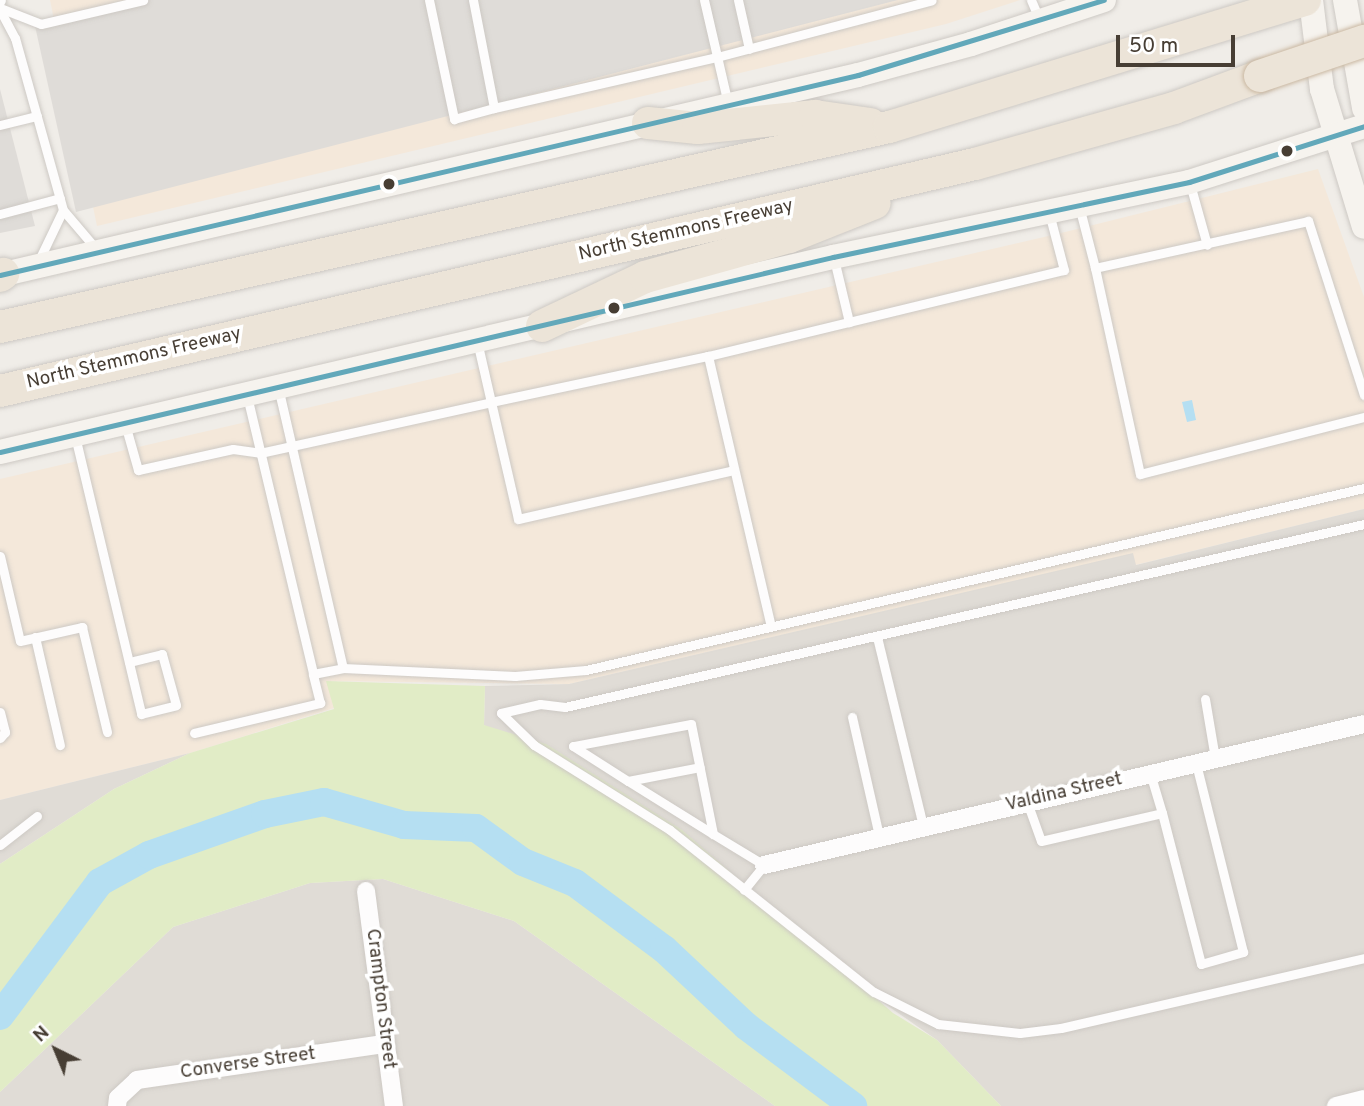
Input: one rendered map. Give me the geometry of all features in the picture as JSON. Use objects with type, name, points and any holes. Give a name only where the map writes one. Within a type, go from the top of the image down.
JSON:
[{"type":"highway","points":[[0,327],[889,127],[1253,19],[1305,0]]},
{"type":"highway","name":"North Stemmons Freeway","points":[[0,391],[975,164],[1174,108],[1364,41]]},
{"type":"highway","points":[[648,124],[698,128],[815,116],[889,127]]},
{"type":"highway","points":[[542,326],[645,277],[789,237],[975,164]]},
{"type":"main road","points":[[1,275],[915,60],[1035,11],[1104,0]]},
{"type":"main road","points":[[1311,0],[1322,89],[1334,136],[1364,227]]},
{"type":"main road","points":[[1345,0],[1364,108]]},
{"type":"main road","points":[[0,452],[833,257],[1189,182],[1364,126]]},
{"type":"street","name":"Valdina Street","points":[[764,865],[1364,723]]},
{"type":"street","name":"Crampton Street","points":[[366,891],[394,1106]]},
{"type":"street","name":"Converse Street","points":[[118,1102],[138,1080],[385,1044]]},
{"type":"street","points":[[1336,1106],[1364,1099]]},
{"type":"lane","points":[[0,9],[41,24],[142,0]]},
{"type":"lane","points":[[429,0],[454,119],[717,57],[932,0]]},
{"type":"lane","points":[[473,0],[494,108]]},
{"type":"lane","points":[[704,0],[728,105]]},
{"type":"lane","points":[[738,0],[749,49]]},
{"type":"lane","points":[[0,9],[15,38],[64,209],[98,251]]},
{"type":"lane","points":[[0,125],[37,116]]},
{"type":"lane","points":[[1189,182],[1207,245]]},
{"type":"lane","points":[[0,214],[60,198]]},
{"type":"lane","points":[[1079,206],[1140,474],[1364,417]]},
{"type":"lane","points":[[37,266],[64,209]]},
{"type":"lane","points":[[125,422],[138,470],[233,449],[260,453],[708,356],[1064,270],[1049,212]]},
{"type":"lane","points":[[1095,268],[1308,221],[1364,395]]},
{"type":"lane","points":[[833,257],[849,322]]},
{"type":"lane","points":[[477,340],[519,519],[733,470]]},
{"type":"lane","points":[[708,356],[771,626]]},
{"type":"lane","points":[[278,387],[343,668]]},
{"type":"lane","points":[[194,733],[320,703],[246,395]]},
{"type":"lane","points":[[75,434],[141,714],[176,705],[162,654],[129,662]]},
{"type":"lane","points":[[313,674],[343,668],[435,676],[555,674],[1364,488]]},
{"type":"lane","points":[[1364,524],[565,707],[540,704],[501,713],[534,745],[670,830],[891,1004],[938,1024],[971,1031],[1020,1033],[1060,1028],[1364,958]]},
{"type":"lane","points":[[0,556],[20,640],[82,626],[107,732]]},
{"type":"lane","points":[[35,637],[60,745]]},
{"type":"lane","points":[[877,637],[923,826]]},
{"type":"lane","points":[[1205,699],[1215,758]]},
{"type":"lane","points":[[0,712],[5,733],[0,738]]},
{"type":"lane","points":[[852,716],[880,836]]},
{"type":"lane","points":[[712,834],[691,724],[573,746],[712,834],[764,865],[744,890]]},
{"type":"lane","points":[[1150,773],[1201,964],[1243,953],[1196,763]]},
{"type":"lane","points":[[628,781],[700,767]]},
{"type":"lane","points":[[1027,802],[1041,841],[1162,813]]},
{"type":"lane","points":[[0,845],[37,816]]},
{"type":"shaded area","points":[[50,0],[1020,0],[946,24],[97,226]]},
{"type":"shaded area","points":[[144,0],[898,0],[76,212],[35,26]]},
{"type":"shaded area","points":[[0,89],[35,226],[0,233]]},
{"type":"shaded area","points":[[1318,169],[1364,297],[1364,509],[1135,565],[1132,554],[569,684],[327,681],[334,708],[190,753],[0,800],[0,479],[1057,234]]},
{"type":"shaded area","points":[[1364,509],[1364,1106],[1001,1106],[937,1040],[484,725],[485,686],[569,684],[1133,553],[1136,565]]},
{"type":"shaded area","points":[[190,753],[114,789],[0,864],[0,800]]},
{"type":"shaded area","points":[[383,879],[514,921],[775,1106],[0,1106],[0,1092],[173,927],[310,883]]},
{"type":"green space","points":[[326,681],[485,686],[484,725],[546,744],[682,830],[893,1013],[937,1040],[1001,1106],[775,1106],[514,921],[383,879],[310,883],[173,927],[0,1092],[0,864],[114,789],[190,753],[334,709]]},
{"type":"water","points":[[1192,400],[1196,420],[1187,422],[1182,402]]},
{"type":"waterway","points":[[0,1016],[100,882],[149,855],[265,814],[324,802],[404,825],[476,828],[523,862],[575,883],[664,949],[746,1026],[853,1106]]},
{"type":"transit line","points":[[0,275],[858,75],[1104,0]]},
{"type":"transit line","points":[[0,452],[833,257],[1189,182],[1364,126]]}]
